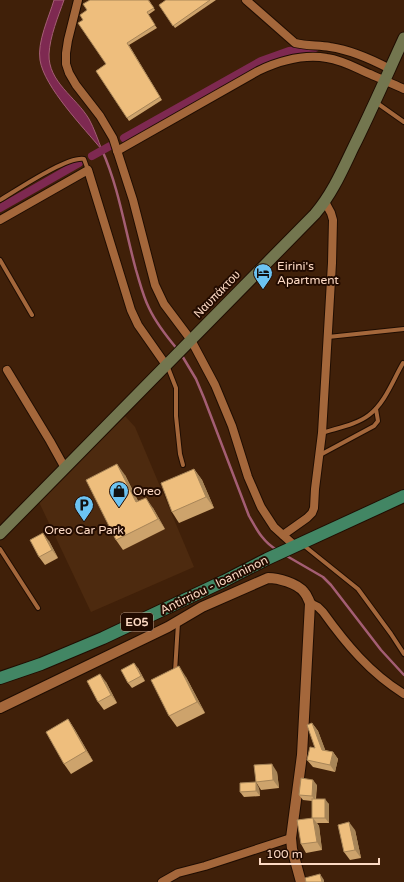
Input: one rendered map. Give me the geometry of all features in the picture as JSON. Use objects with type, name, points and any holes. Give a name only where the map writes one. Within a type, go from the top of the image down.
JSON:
[{"type":"main road","name":"Ναυπάκτου","points":[[0,534],[315,214],[325,202],[340,175],[404,38]]},
{"type":"main road","name":"Antirriou - Ioanninon","points":[[0,678],[41,664],[102,638],[404,496]]},
{"type":"street","points":[[78,0],[66,52],[66,64],[69,72],[76,85],[104,123],[113,138],[132,200],[155,285],[164,304],[215,385],[232,426],[258,501],[266,516],[283,535],[296,546]]},
{"type":"street","points":[[246,0],[296,43],[339,48],[368,58],[390,69]]},
{"type":"street","points":[[117,151],[247,77],[274,64],[299,58],[327,58],[350,64],[404,89]]},
{"type":"street","points":[[0,220],[88,170],[131,310],[138,325],[170,361]]},
{"type":"street","points":[[283,535],[307,518],[312,512],[322,433],[332,263],[333,220],[325,202]]},
{"type":"street","points":[[7,370],[65,468]]},
{"type":"street","points":[[263,561],[268,578]]},
{"type":"street","points":[[0,708],[178,621],[202,607],[268,578],[278,579],[300,588],[305,593],[310,603],[302,755],[291,838],[292,849],[301,882]]},
{"type":"street","points":[[310,603],[318,607],[323,612],[352,650],[382,680],[404,694]]},
{"type":"street","points":[[162,882],[178,873],[205,866],[291,838]]},
{"type":"lane","points":[[375,102],[404,122]]},
{"type":"lane","points":[[0,200],[61,164],[73,160],[84,160],[88,170]]},
{"type":"lane","points":[[0,260],[32,315]]},
{"type":"lane","points":[[328,337],[404,329]]},
{"type":"lane","points":[[170,361],[176,388],[177,422],[180,454],[183,465]]},
{"type":"lane","points":[[322,433],[357,422],[368,416],[376,409],[403,363]]},
{"type":"lane","points":[[319,456],[374,426],[378,421],[376,409]]},
{"type":"lane","points":[[296,546],[358,589],[404,654]]},
{"type":"lane","points":[[0,549],[38,608]]},
{"type":"lane","points":[[175,672],[178,621]]},
{"type":"shaded area","points":[[54,0],[64,0],[51,40],[49,54],[50,64],[58,81],[89,119],[102,150],[57,95],[43,71],[40,60],[40,45]]},
{"type":"shaded area","points":[[125,416],[135,427],[194,567],[91,612],[39,502]]},
{"type":"building","points":[[90,0],[148,0],[154,8],[147,12],[155,25],[127,43],[160,97],[127,118],[96,71],[106,64],[78,23],[83,20],[80,15],[87,10],[83,4]]},
{"type":"building","points":[[166,0],[210,0],[173,26],[159,5]]},
{"type":"building","points":[[117,464],[136,502],[146,498],[158,519],[116,540],[86,480]]},
{"type":"building","points":[[194,469],[206,497],[172,512],[161,483]]},
{"type":"building","points":[[43,533],[52,550],[39,557],[30,540]]},
{"type":"building","points":[[134,663],[141,676],[128,683],[121,670]]},
{"type":"building","points":[[179,666],[197,702],[169,716],[151,680]]},
{"type":"building","points":[[100,674],[111,695],[98,702],[87,681]]},
{"type":"building","points":[[68,719],[86,751],[64,764],[46,732]]},
{"type":"building","points":[[312,723],[322,750],[333,752],[330,765],[307,760],[310,747],[315,748],[307,725]]},
{"type":"building","points":[[272,764],[273,780],[256,782],[254,765]]},
{"type":"building","points":[[301,778],[313,780],[312,796],[299,795]]},
{"type":"building","points":[[256,782],[256,791],[240,792],[240,783]]},
{"type":"building","points":[[312,799],[325,799],[325,818],[312,818]]},
{"type":"building","points":[[313,818],[317,842],[301,844],[297,820]]},
{"type":"building","points":[[349,822],[355,850],[344,852],[338,825]]},
{"type":"building","points":[[320,874],[322,882],[306,882],[305,878]]},
{"type":"waterway","points":[[124,138],[261,61],[289,51],[315,48]]},
{"type":"waterway","points":[[92,156],[110,146]]},
{"type":"waterway","points":[[102,150],[113,179],[136,270],[145,299],[158,324],[178,350]]},
{"type":"waterway","points":[[0,208],[79,163]]},
{"type":"waterway","points":[[181,354],[196,379],[204,398],[249,516],[264,539],[277,550]]},
{"type":"waterway","points":[[285,555],[323,577],[331,585],[381,650],[404,675]]},
{"type":"place","name":"Eirini's Apartment","points":[[263,290]]},
{"type":"place","name":"Oreo","points":[[119,508]]},
{"type":"place","name":"Oreo Car Park","points":[[84,522]]}]
